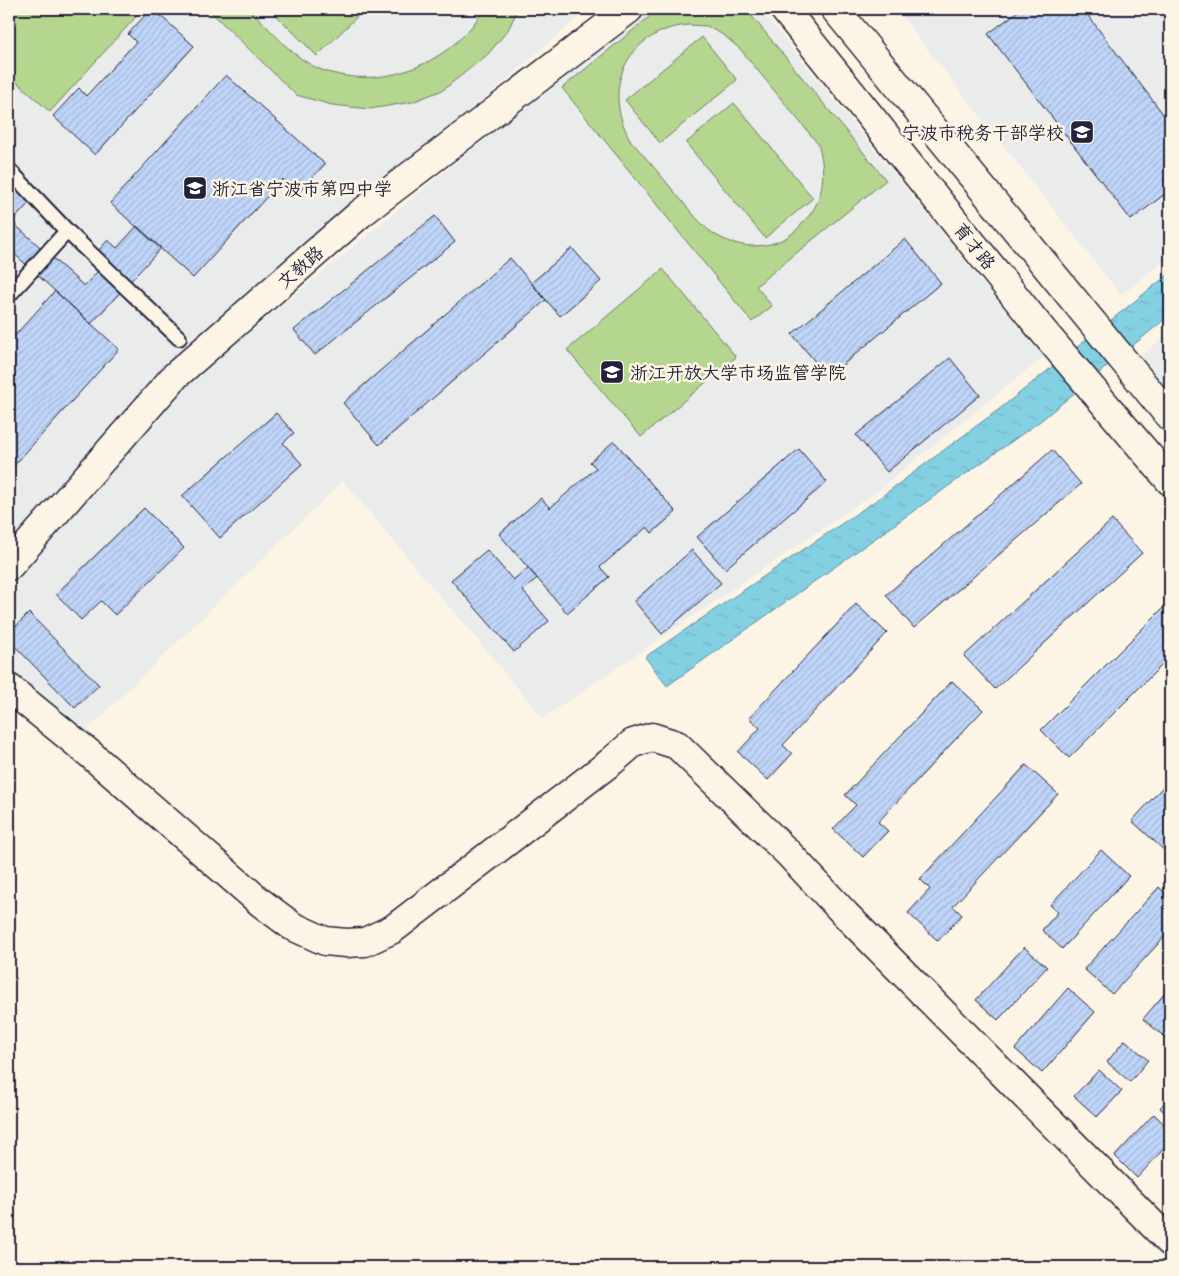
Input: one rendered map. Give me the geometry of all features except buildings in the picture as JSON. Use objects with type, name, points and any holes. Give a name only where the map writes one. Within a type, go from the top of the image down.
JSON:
[{"type":"street","name":"文教路","points":[[9,566],[175,376],[360,214],[629,9]]},
{"type":"street","name":"育才路","points":[[784,9],[1042,330],[1170,481]]},
{"type":"street","points":[[835,9],[1170,417]]},
{"type":"street","points":[[9,688],[90,754],[260,902],[292,926],[324,941],[346,943],[365,942],[393,930],[604,767],[633,742],[652,737],[677,745],[789,854],[846,915],[1170,1242]]},
{"type":"lane","points":[[9,170],[67,231],[179,338]]},
{"type":"lane","points":[[9,295],[67,231]]},
{"type":"shaded area","name":"浙江省宁波市第四中学","points":[[9,9],[588,9],[174,367],[9,547]]},
{"type":"shaded area","name":"浙江开放大学市场监管学院","points":[[643,9],[760,9],[1043,357],[876,492],[543,718],[343,481],[86,731],[9,671],[9,591],[182,387]]},
{"type":"shaded area","name":"宁波市税务干部学校","points":[[896,9],[1170,9],[1170,256],[1121,295]]},
{"type":"shaded area","points":[[1170,332],[1170,400],[1136,360]]},
{"type":"green space","points":[[9,9],[143,9],[50,112],[9,75]]},
{"type":"green space","points":[[208,9],[250,9],[283,43],[311,65],[345,76],[369,77],[392,75],[414,68],[435,58],[454,44],[470,28],[484,9],[518,9],[508,30],[488,54],[443,90],[412,102],[370,109],[332,105],[296,95]]},
{"type":"green space","points":[[270,9],[365,9],[317,56]]},
{"type":"green space","points":[[659,9],[746,9],[886,180],[756,286],[772,306],[752,322],[562,88]],"holes":[[[688,25],[707,26],[725,36],[741,50],[818,144],[821,153],[823,173],[817,203],[795,231],[782,240],[771,244],[759,246],[734,243],[712,233],[631,141],[623,125],[619,109],[618,92],[627,62],[636,49],[649,39],[668,29]]]},
{"type":"green space","points":[[702,37],[737,80],[660,143],[625,100]]},
{"type":"green space","points":[[734,103],[813,198],[765,238],[686,143]]},
{"type":"green space","points":[[663,269],[736,357],[641,437],[567,350]]},
{"type":"water","points":[[1170,273],[1170,315],[1039,422],[667,686],[645,657],[878,499],[1002,407]]},
{"type":"place","name":"宁波市税务干部学校","points":[[1082,132]]},
{"type":"place","name":"浙江省宁波市第四中学","points":[[195,188]]},
{"type":"place","name":"浙江开放大学市场监管学院","points":[[612,372]]}]
